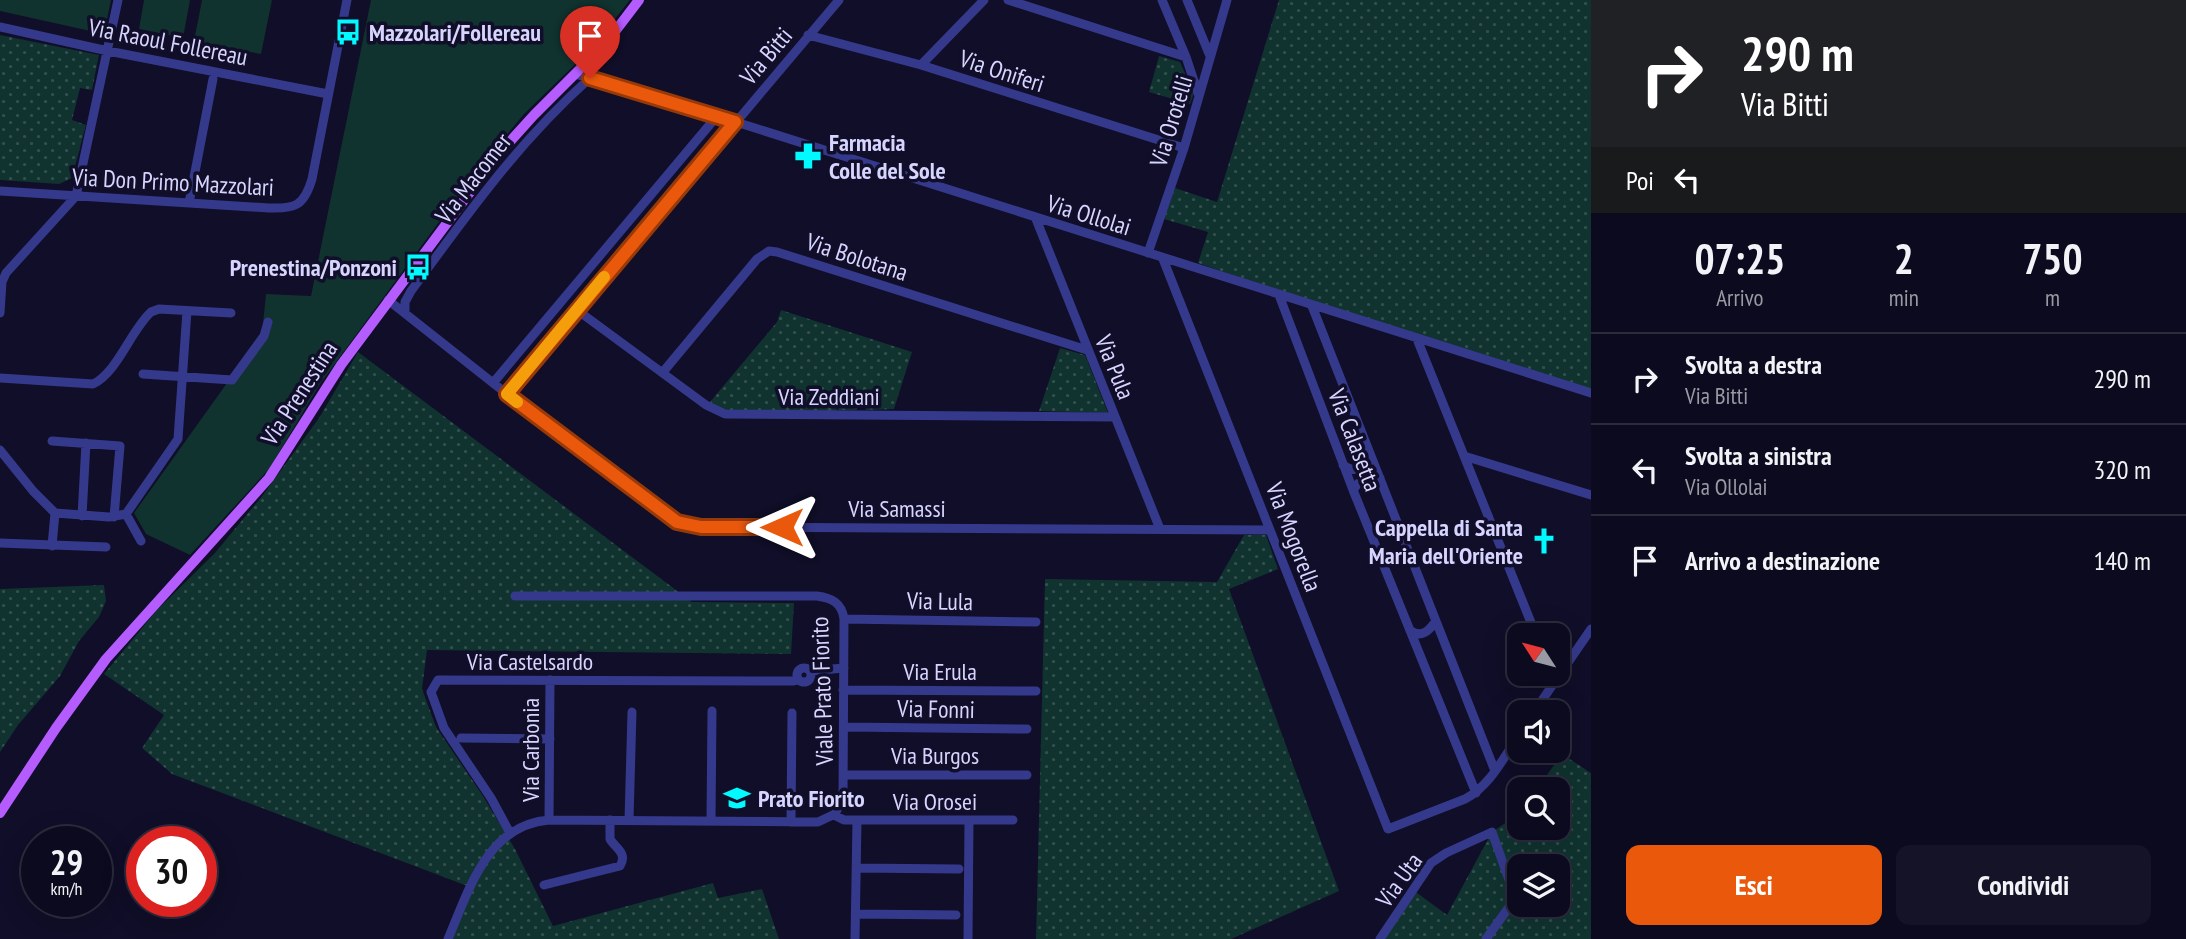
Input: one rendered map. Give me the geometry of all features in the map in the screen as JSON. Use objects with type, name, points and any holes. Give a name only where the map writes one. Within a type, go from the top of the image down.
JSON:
[{"type":"main road","name":"Via Prenestina","points":[[0,813],[98,669],[144,614],[267,482],[331,379],[505,147],[607,42],[639,0]]},
{"type":"street","points":[[0,313],[2,282],[8,271],[76,196],[118,0]]},
{"type":"street","name":"Via Don Primo Mazzolari","points":[[0,191],[273,209],[298,205],[305,198],[309,187],[347,0]]},
{"type":"street","name":"Via Bitti","points":[[507,394],[839,0]]},
{"type":"street","points":[[921,65],[984,0]]},
{"type":"street","points":[[1008,0],[1186,57]]},
{"type":"street","points":[[1162,0],[1186,57],[1199,97]]},
{"type":"street","points":[[1187,0],[1210,56]]},
{"type":"street","name":"Via Orotelli","points":[[1148,253],[1184,148],[1227,0]]},
{"type":"street","name":"Via Raoul Follereau","points":[[0,27],[328,94]]},
{"type":"street","name":"Via Oniferi","points":[[808,35],[921,65],[1184,148]]},
{"type":"street","name":"Via Ollolai","points":[[575,74],[717,116],[1591,393]]},
{"type":"street","name":"Via Macomer","points":[[405,313],[405,302],[409,294],[507,163],[551,114],[590,78]]},
{"type":"street","points":[[189,203],[213,79]]},
{"type":"street","points":[[493,383],[717,116]]},
{"type":"street","name":"Via Pula","points":[[1036,219],[1160,529]]},
{"type":"street","name":"Via Bolotana","points":[[663,372],[757,259],[769,251],[1087,350]]},
{"type":"street","name":"Via Mogorella","points":[[1163,259],[1388,829],[1476,793]]},
{"type":"street","name":"Via Calasetta","points":[[1279,295],[1343,465],[1476,793]]},
{"type":"street","name":"Via Samassi","points":[[388,300],[670,517],[685,524],[701,527],[1270,530]]},
{"type":"street","name":"Via Calasetta","points":[[1312,306],[1494,771]]},
{"type":"street","points":[[0,379],[93,384],[111,367],[149,313],[157,309],[231,313]]},
{"type":"street","name":"Via Zeddiani","points":[[577,310],[711,409],[728,414],[1114,417]]},
{"type":"street","points":[[0,450],[55,513],[114,517],[126,514],[177,441],[187,311]]},
{"type":"street","points":[[143,374],[232,380],[264,336],[268,322]]},
{"type":"street","points":[[1417,339],[1531,623]]},
{"type":"street","points":[[52,440],[120,446],[114,517]]},
{"type":"street","points":[[82,516],[86,443]]},
{"type":"street","points":[[1343,465],[1352,471],[1358,470],[1370,454]]},
{"type":"street","points":[[1464,456],[1591,495]]},
{"type":"street","points":[[1353,490],[1357,482],[1364,478],[1380,478]]},
{"type":"street","points":[[52,545],[55,513]]},
{"type":"street","points":[[126,514],[141,541]]},
{"type":"street","points":[[0,542],[106,547]]},
{"type":"street","name":"Viale Prato Fiorito","points":[[515,596],[820,596],[837,602],[844,619],[844,775],[843,800],[834,815]]},
{"type":"street","name":"Via Lula","points":[[844,619],[1036,622]]},
{"type":"street","points":[[1411,631],[1423,634],[1429,631],[1435,622]]},
{"type":"street","points":[[1570,656],[1591,629]]},
{"type":"street","name":"Via Castelsardo","points":[[509,833],[491,798],[444,728],[434,705],[432,689],[436,681],[798,679],[802,682],[811,677],[810,671],[844,668]]},
{"type":"street","name":"Via Carbonia","points":[[550,680],[550,820]]},
{"type":"street","name":"Via Erula","points":[[843,690],[1036,691]]},
{"type":"street","points":[[711,821],[712,711]]},
{"type":"street","points":[[629,820],[632,712]]},
{"type":"street","points":[[792,713],[792,821]]},
{"type":"street","name":"Via Fonni","points":[[844,727],[1027,729]]},
{"type":"street","points":[[461,738],[550,739]]},
{"type":"street","points":[[1476,793],[1507,752]]},
{"type":"street","name":"Via Burgos","points":[[844,775],[1027,775]]},
{"type":"street","points":[[448,939],[482,863],[509,833],[529,823],[550,820],[818,822],[834,815]]},
{"type":"street","name":"Via Orosei","points":[[834,815],[844,820],[1013,820]]},
{"type":"street","points":[[544,885],[620,866],[622,856],[620,849],[610,839],[610,820]]},
{"type":"street","points":[[856,939],[857,820]]},
{"type":"street","points":[[968,939],[969,820]]},
{"type":"street","name":"Via Uta","points":[[1380,939],[1434,861],[1492,832],[1514,894],[1512,903],[1486,939]]},
{"type":"street","points":[[856,867],[959,869]]},
{"type":"street","points":[[856,914],[956,915]]},
{"type":"green space","points":[[0,0],[111,0],[104,34],[0,11]]},
{"type":"green space","points":[[144,0],[190,0],[183,38],[139,29]]},
{"type":"green space","points":[[202,0],[272,0],[261,54],[194,41]]},
{"type":"green space","points":[[371,0],[630,0],[591,49],[524,114],[475,173],[320,384],[269,469],[190,555],[146,534],[134,513],[262,334],[266,294],[311,296]]},
{"type":"green space","points":[[1279,0],[1591,0],[1591,394],[1417,339],[1198,263],[1208,232],[1164,219],[1175,188],[1217,202]]},
{"type":"green space","points":[[0,35],[99,55],[92,90],[80,88],[72,120],[86,125],[72,178],[59,184],[0,180]]},
{"type":"green space","points":[[1159,56],[1180,62],[1194,93],[1190,104],[1149,92]]},
{"type":"green space","points":[[781,310],[912,352],[894,409],[866,410],[865,404],[860,404],[856,410],[838,410],[847,378],[836,411],[720,410],[710,402],[777,322]]},
{"type":"green space","points":[[1060,348],[1085,355],[1108,413],[1039,411]]},
{"type":"green space","points":[[358,352],[692,602],[794,603],[791,654],[427,650],[422,689],[436,727],[515,849],[553,926],[713,883],[718,898],[762,889],[779,939],[448,939],[470,887],[172,774],[142,748],[164,715],[104,674],[157,610],[215,553],[263,495],[319,418]]},
{"type":"green space","points":[[1244,535],[1266,535],[1278,569],[1229,589],[1339,891],[1231,939],[1036,939],[1045,579],[1217,582]]},
{"type":"green space","points":[[104,585],[106,601],[99,617],[79,641],[60,676],[18,725],[0,752],[0,589]]},
{"type":"green space","points":[[1570,759],[1591,773],[1591,939],[1386,939],[1383,935],[1413,890],[1447,915],[1492,832],[1507,822],[1507,840],[1570,840],[1570,777],[1546,777],[1556,763],[1570,763]]},
{"type":"slow traffic","points":[[517,402],[507,394],[604,277]]},
{"type":"place","name":"Mazzolari/Follereau","points":[[348,32]]},
{"type":"place","name":"Farmacia Colle del Sole","points":[[808,156]]},
{"type":"place","name":"Prenestina/Ponzoni","points":[[418,267]]},
{"type":"place","name":"Cappella di Santa Maria dell'Oriente","points":[[1544,541]]},
{"type":"place","name":"Prato Fiorito","points":[[737,798]]},
{"type":"route","points":[[590,78],[735,122],[507,394],[677,522],[701,527],[782,527]]}]
